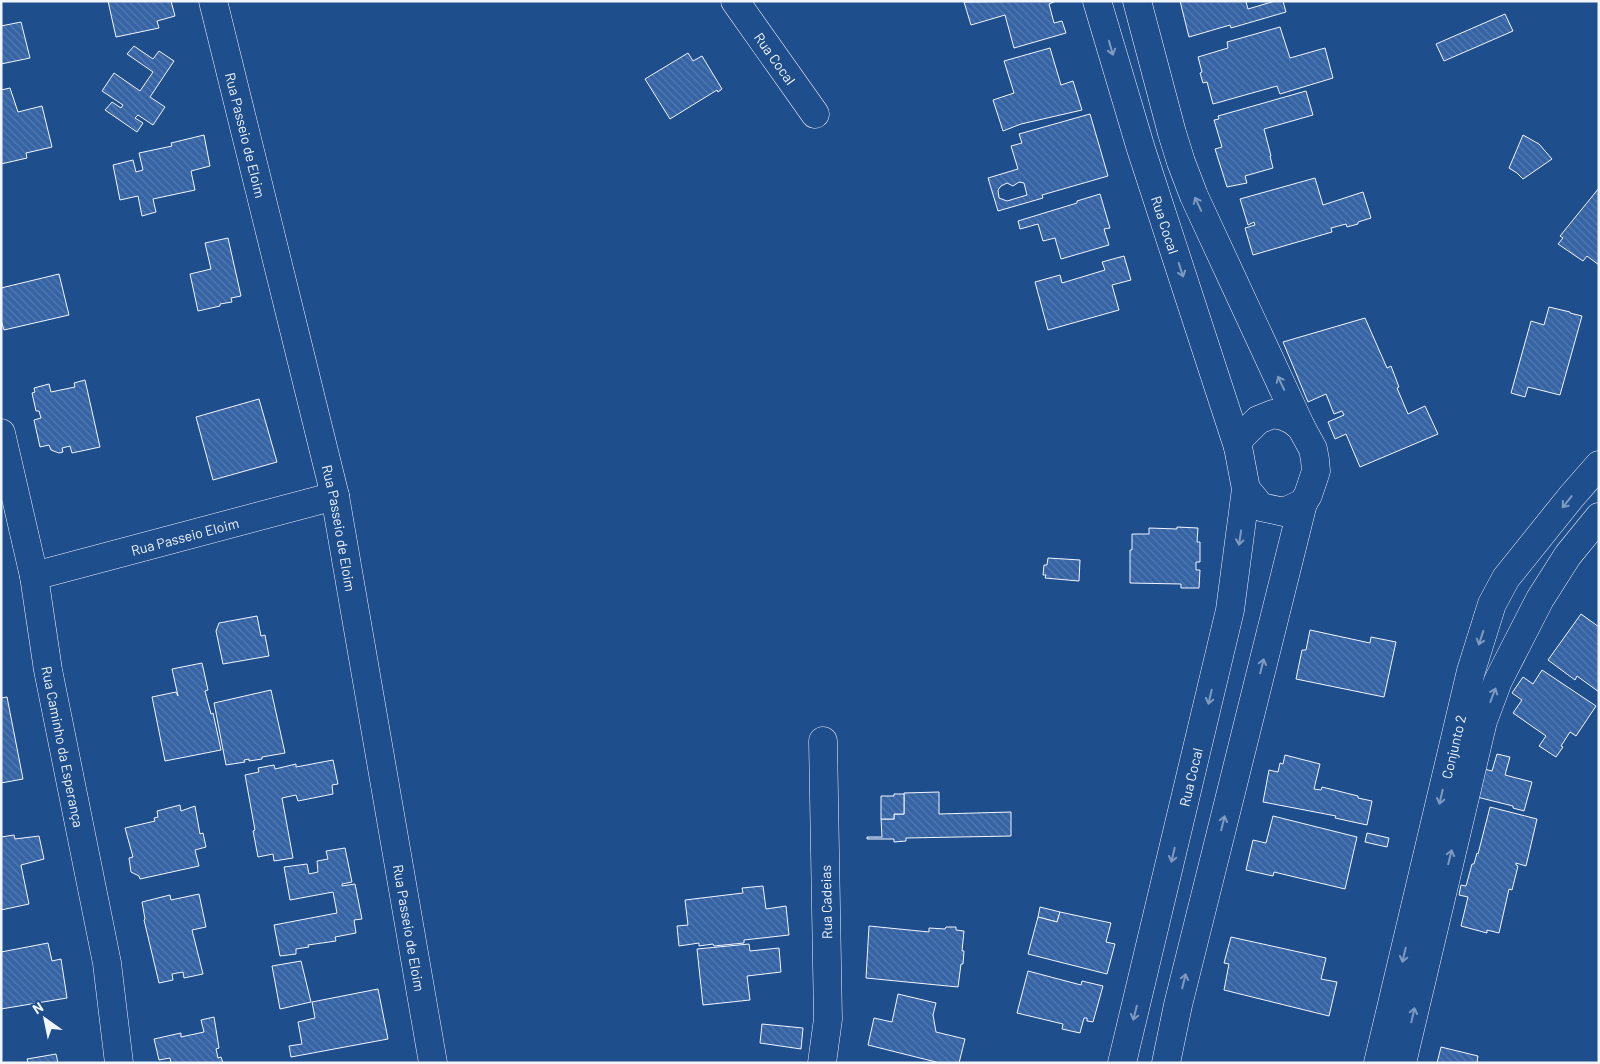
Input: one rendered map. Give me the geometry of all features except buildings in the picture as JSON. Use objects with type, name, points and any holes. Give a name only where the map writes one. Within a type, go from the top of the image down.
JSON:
[{"type":"street","name":"Rua Passeio de Eloim","points":[[213,1],[335,496],[433,1063]]},
{"type":"street","name":"Rua Cocal","points":[[735,1],[815,114]]},
{"type":"street","name":"Rua Cocal","points":[[1097,1],[1141,149],[1238,447]]},
{"type":"street","points":[[1137,1],[1181,162],[1194,196],[1313,449],[1316,471],[1303,504],[1178,1005],[1166,1063]]},
{"type":"street","points":[[1301,427],[1292,420],[1273,414],[1258,420],[1240,438],[1238,447],[1246,489],[1261,507],[1284,512],[1303,504]]},
{"type":"street","name":"Rua Caminho da Esperança","points":[[1,433],[34,576],[48,670],[107,963],[119,1063]]},
{"type":"street","name":"Conjunto 2","points":[[1378,1063],[1424,915],[1471,718],[1471,671],[1492,604],[1506,578],[1599,465]]},
{"type":"street","name":"Rua Cocal","points":[[1122,1063],[1230,610],[1246,489]]},
{"type":"street","name":"Rua Passeio Eloim","points":[[34,576],[335,496]]},
{"type":"street","name":"Conjunto 2","points":[[1471,718],[1498,681],[1540,599],[1568,556],[1599,517]]},
{"type":"street","name":"Rua Cadeias","points":[[822,1063],[828,1019],[823,741]]},
{"type":"street","name":"Conjunto 2","points":[[1402,1063],[1424,915]]}]
